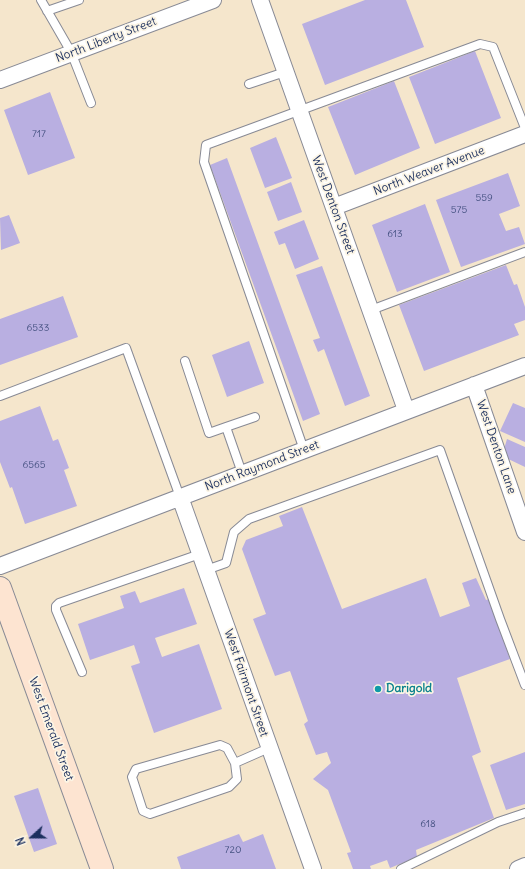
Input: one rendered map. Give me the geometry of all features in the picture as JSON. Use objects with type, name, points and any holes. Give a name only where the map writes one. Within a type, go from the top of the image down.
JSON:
[{"type":"main road","name":"West Emerald Street","points":[[0,588],[102,869]]},
{"type":"street","name":"North Liberty Street","points":[[0,80],[212,0]]},
{"type":"street","name":"West Denton Street","points":[[260,0],[406,410]]},
{"type":"street","name":"North Weaver Avenue","points":[[334,208],[525,134]]},
{"type":"street","name":"North Raymond Street","points":[[0,566],[406,410],[525,366]]},
{"type":"street","name":"West Denton Lane","points":[[474,385],[525,532]]},
{"type":"street","name":"West Fairmont Street","points":[[180,497],[313,869]]},
{"type":"street","points":[[518,869],[525,866]]},
{"type":"lane","points":[[41,0],[71,52],[91,103]]},
{"type":"lane","points":[[47,11],[79,0]]},
{"type":"lane","points":[[304,450],[204,162],[206,146],[480,44],[493,47],[525,128]]},
{"type":"lane","points":[[249,84],[286,72]]},
{"type":"lane","points":[[371,310],[525,252]]},
{"type":"lane","points":[[0,396],[126,348],[180,497]]},
{"type":"lane","points":[[185,361],[209,433],[255,417]]},
{"type":"lane","points":[[226,427],[242,473]]},
{"type":"lane","points":[[206,570],[226,563],[234,532],[249,519],[440,450],[525,685]]},
{"type":"lane","points":[[82,672],[56,610],[58,603],[200,554]]},
{"type":"lane","points":[[220,745],[227,748],[235,762],[236,779],[229,788],[150,814],[143,811],[132,777],[136,769],[220,745]]},
{"type":"lane","points":[[235,762],[269,748]]},
{"type":"lane","points":[[401,869],[498,822],[525,813]]},
{"type":"building","points":[[365,0],[406,0],[424,47],[325,85],[302,24]]},
{"type":"building","points":[[475,51],[501,118],[435,144],[409,77]]},
{"type":"building","points":[[394,81],[420,148],[355,175],[328,107]]},
{"type":"building","points":[[50,92],[75,158],[28,175],[4,110]]},
{"type":"building","points":[[276,137],[292,178],[265,188],[250,148]]},
{"type":"building","points":[[227,158],[320,414],[303,421],[210,165]]},
{"type":"building","points":[[508,173],[520,206],[499,214],[506,231],[519,227],[525,244],[461,267],[436,200]]},
{"type":"building","points":[[291,182],[302,212],[278,221],[267,192]]},
{"type":"building","points":[[425,204],[450,272],[397,292],[372,225]]},
{"type":"building","points":[[9,215],[20,243],[1,250],[0,218]]},
{"type":"building","points":[[304,220],[319,259],[295,269],[285,243],[279,245],[274,232]]},
{"type":"building","points":[[506,265],[514,285],[517,284],[525,307],[525,320],[514,324],[519,335],[424,371],[399,305]]},
{"type":"building","points":[[322,266],[370,396],[345,406],[324,349],[318,352],[313,340],[320,338],[296,275]]},
{"type":"building","points":[[63,296],[78,337],[0,365],[0,319]]},
{"type":"building","points":[[249,341],[264,383],[227,397],[212,355]]},
{"type":"building","points":[[513,403],[525,408],[525,442],[500,431]]},
{"type":"building","points":[[40,406],[53,441],[58,439],[69,468],[64,470],[77,506],[25,524],[12,487],[10,488],[0,462],[0,421]]},
{"type":"building","points":[[507,439],[525,447],[525,467],[502,456]]},
{"type":"building","name":"Darigold","points":[[302,507],[342,609],[426,578],[440,617],[470,606],[462,583],[476,578],[486,600],[489,599],[510,659],[457,678],[481,752],[472,756],[494,818],[416,850],[417,857],[390,868],[387,860],[370,866],[371,869],[353,869],[347,853],[351,852],[328,790],[313,779],[331,763],[327,752],[316,755],[304,724],[308,721],[290,671],[275,676],[253,619],[266,614],[242,549],[246,540],[283,526],[279,516]]},
{"type":"building","points":[[184,588],[197,624],[155,638],[162,657],[199,644],[222,709],[154,733],[131,666],[140,663],[134,645],[90,660],[78,624],[124,608],[120,596],[135,591],[140,603]]},
{"type":"building","points":[[525,752],[525,804],[506,810],[490,765]]},
{"type":"building","points":[[38,788],[57,844],[34,852],[14,796]]},
{"type":"building","points":[[239,834],[243,842],[263,834],[276,869],[181,869],[177,857]]},
{"type":"place","name":"Darigold","points":[[378,689]]}]
